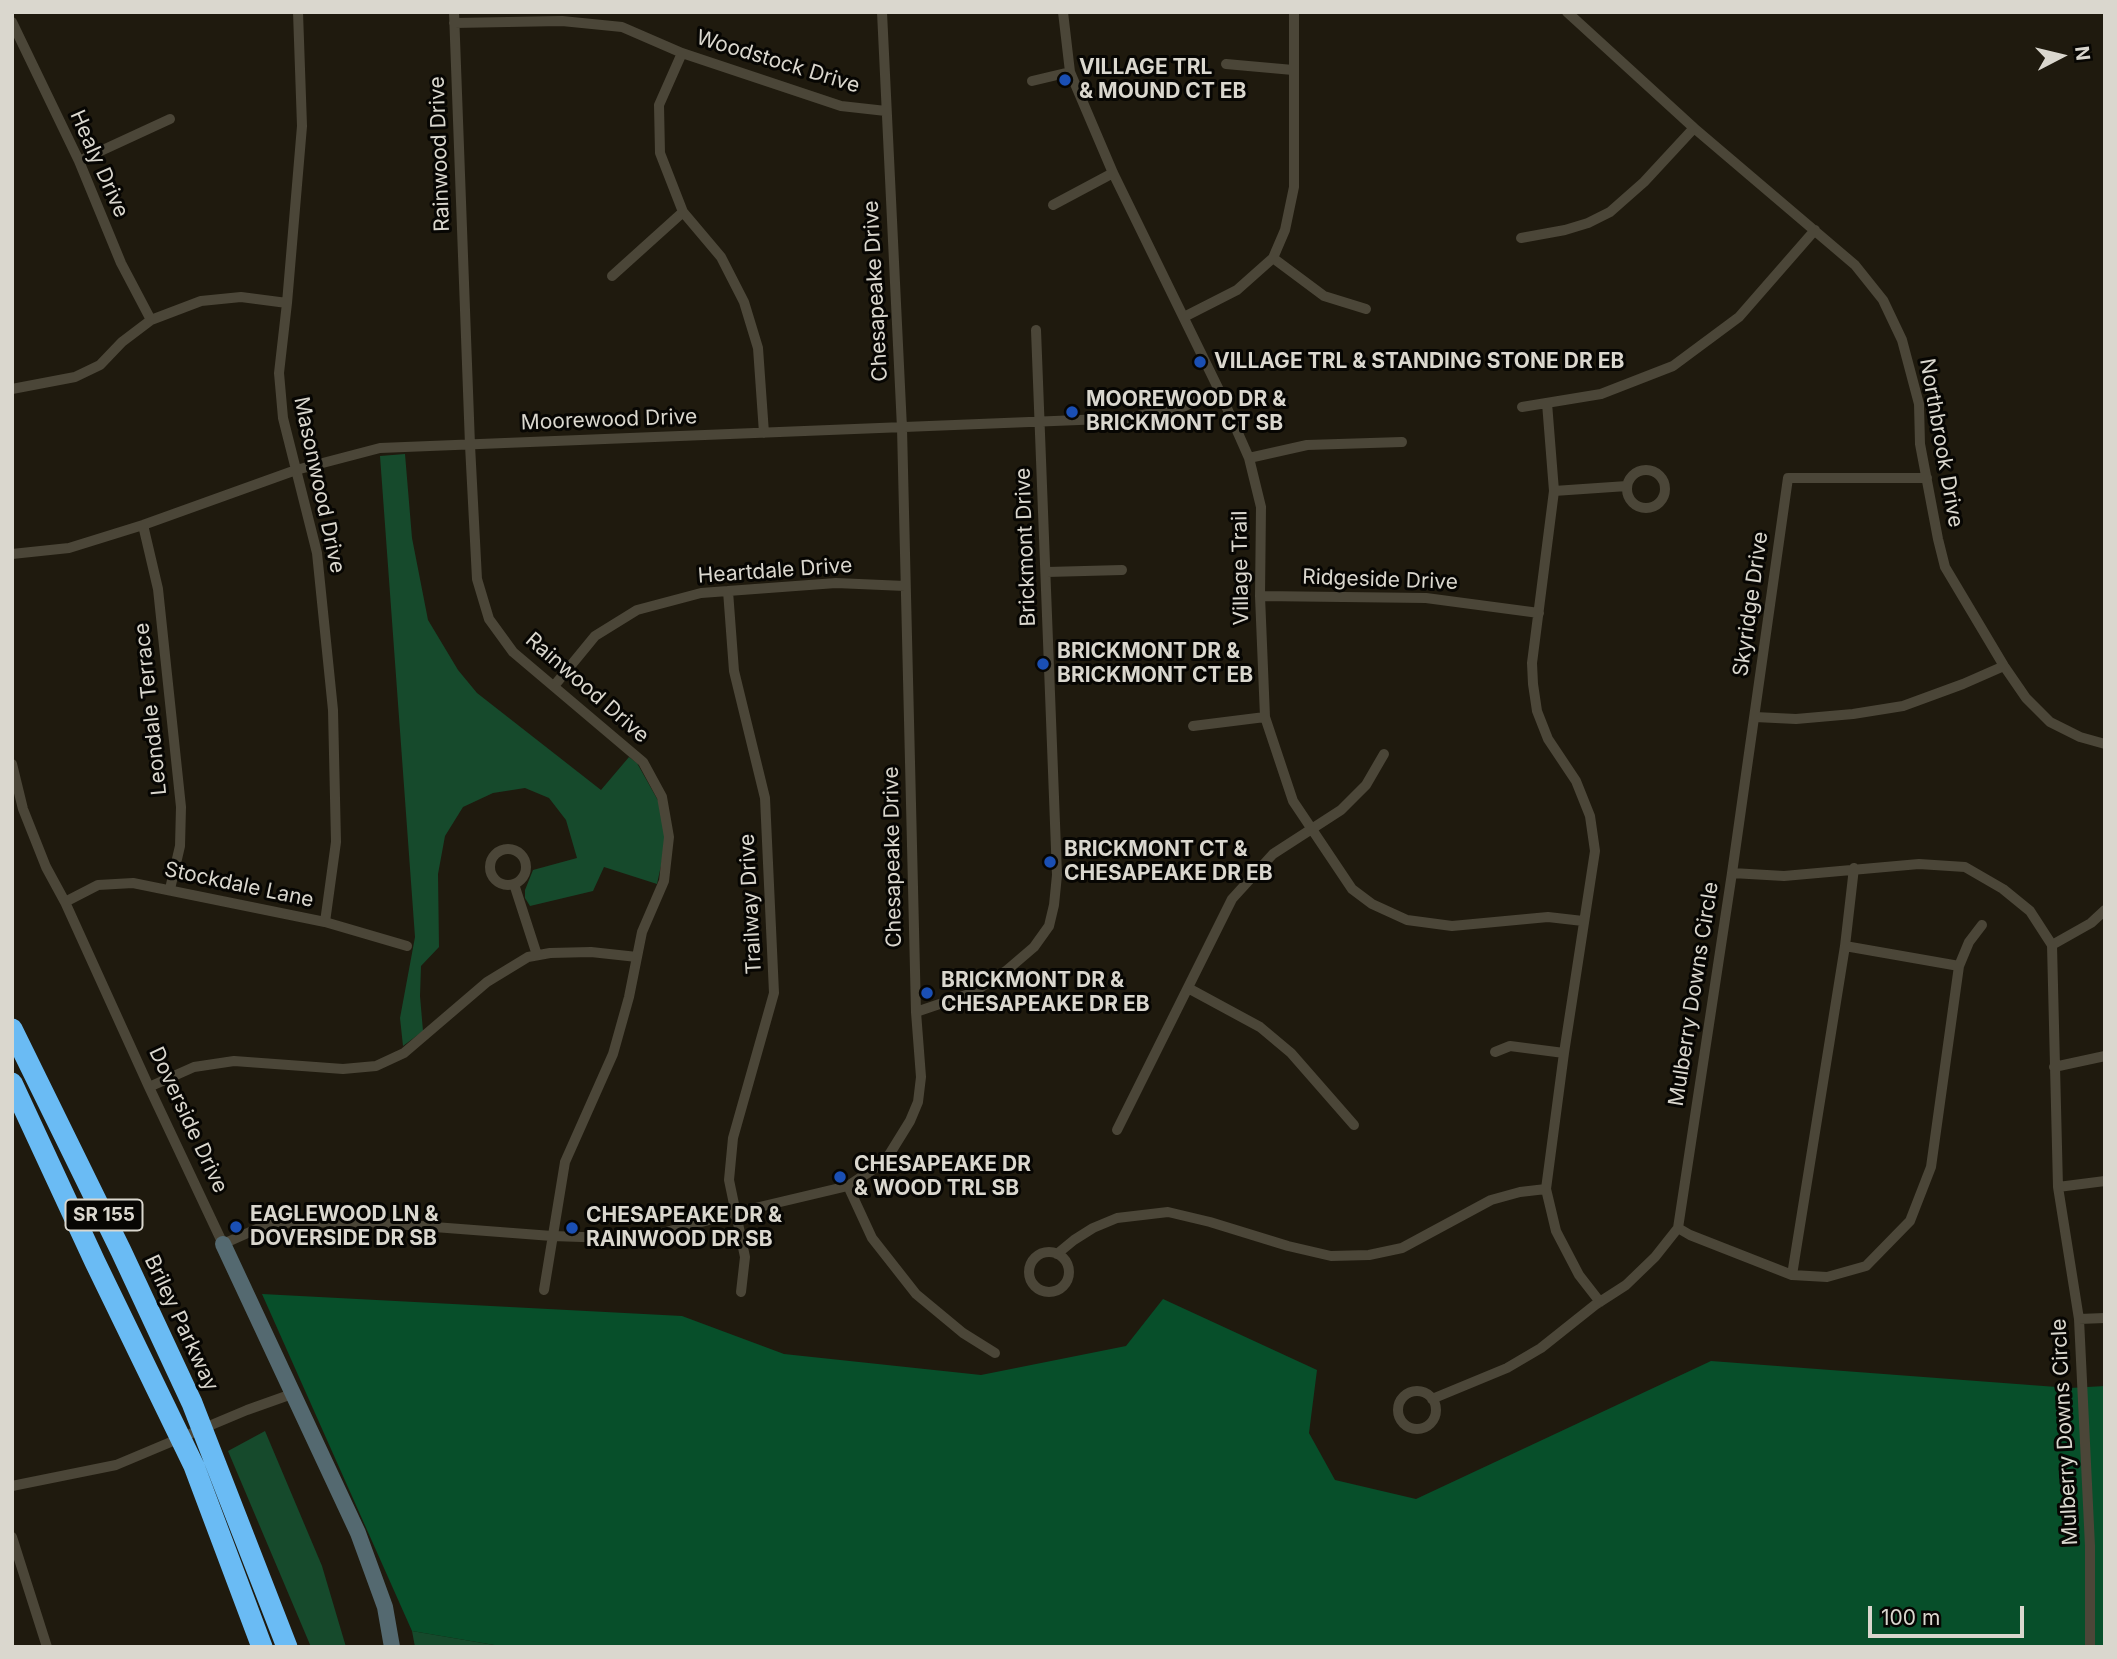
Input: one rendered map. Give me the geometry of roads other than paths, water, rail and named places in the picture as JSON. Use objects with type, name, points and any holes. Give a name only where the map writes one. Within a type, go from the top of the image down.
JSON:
[{"type":"highway","name":"Briley Parkway","points":[[12,1029],[192,1403],[287,1647]]},
{"type":"highway","name":"SR 155","points":[[12,1083],[194,1466],[262,1647]]},
{"type":"street","name":"Masonwood Drive","points":[[298,12],[302,126],[279,373],[282,418],[317,553],[333,710],[336,842],[325,922]]},
{"type":"street","name":"Chesapeake Drive","points":[[223,1244],[270,1223],[369,1222],[552,1236],[641,1238],[848,1186],[875,1168],[901,1139],[918,1102],[921,1077],[916,1012],[902,428],[882,12]]},
{"type":"street","name":"Village Trail","points":[[1063,12],[1070,72],[1113,173],[1219,390],[1249,458],[1261,507],[1265,717],[1293,801],[1352,889],[1372,904],[1407,920],[1451,926],[1548,917],[1583,921]]},
{"type":"street","points":[[1184,317],[1237,290],[1273,258],[1285,230],[1294,187],[1294,12]]},
{"type":"street","name":"Northbrook Drive","points":[[1567,12],[1694,128],[1855,265],[1883,300],[1902,340],[1919,404],[1920,444],[1945,567],[2026,698],[2050,722],[2080,737],[2105,744]]},
{"type":"street","name":"Woodstock Drive","points":[[454,18],[562,21],[622,27],[682,53],[841,106],[886,111]]},
{"type":"street","name":"Rainwood Drive","points":[[454,18],[477,579],[489,619],[513,652],[643,762],[662,797],[669,837],[664,881],[642,933],[629,997],[613,1054],[565,1162],[544,1290]]},
{"type":"street","name":"Healy Drive","points":[[12,22],[79,161],[121,262],[151,320]]},
{"type":"street","points":[[682,53],[659,105],[660,153],[683,212],[721,257],[744,302],[758,348],[764,433]]},
{"type":"street","points":[[1226,64],[1293,70]]},
{"type":"street","points":[[1032,81],[1070,72]]},
{"type":"street","points":[[79,161],[170,119]]},
{"type":"street","points":[[1521,238],[1588,223],[1610,212],[1644,182],[1694,128]]},
{"type":"street","points":[[1053,205],[1113,173]]},
{"type":"street","points":[[612,276],[683,212]]},
{"type":"street","points":[[1522,407],[1601,394],[1673,366],[1739,317],[1815,230]]},
{"type":"street","points":[[1273,258],[1324,296],[1366,309]]},
{"type":"street","points":[[12,389],[75,377],[100,365],[122,342],[151,320],[201,301],[241,297],[287,303]]},
{"type":"street","name":"Brickmont Drive","points":[[916,1012],[972,993],[1006,971],[1034,947],[1049,926],[1055,905],[1057,875],[1047,572],[1036,330]]},
{"type":"street","name":"Moorewood Drive","points":[[12,554],[69,548],[143,525],[296,470],[380,448],[1129,418],[1185,406],[1219,390]]},
{"type":"street","points":[[1548,402],[1554,491],[1532,663],[1537,711],[1548,738],[1576,781],[1590,816],[1595,851],[1546,1189],[1556,1231],[1579,1275],[1600,1302]]},
{"type":"street","points":[[1249,458],[1307,445],[1402,442]]},
{"type":"street","name":"Skyridge Drive","points":[[1732,873],[1788,478],[1927,478]]},
{"type":"street","points":[[1554,491],[1628,486]]},
{"type":"street","name":"Leondale Terrace","points":[[143,525],[158,589],[181,807],[180,846],[170,889]]},
{"type":"street","points":[[1047,572],[1122,570]]},
{"type":"street","name":"Heartdale Drive","points":[[554,686],[595,636],[637,610],[701,593],[836,583],[905,586]]},
{"type":"street","name":"Trailway Drive","points":[[728,591],[734,671],[765,798],[774,993],[733,1138],[729,1180],[745,1257],[741,1292]]},
{"type":"street","name":"Ridgeside Drive","points":[[1261,596],[1426,598],[1539,613]]},
{"type":"street","points":[[1755,717],[1796,719],[1903,706],[2004,666]]},
{"type":"street","points":[[1194,726],[1265,717]]},
{"type":"street","points":[[1117,1130],[1232,899],[1273,854],[1341,810],[1366,785],[1384,754]]},
{"type":"street","name":"Doverside Drive","points":[[12,764],[23,809],[46,867],[65,902],[358,1532],[385,1607],[392,1647]]},
{"type":"street","name":"Mulberry Downs Circle","points":[[1678,1228],[1732,873],[1784,876],[1919,864],[1965,867],[2003,889],[2030,911],[2052,945],[2058,1187],[2079,1319],[2090,1546],[2090,1647]]},
{"type":"street","points":[[1792,1275],[1845,946],[1854,868]]},
{"type":"street","name":"Stockdale Lane","points":[[65,902],[97,885],[133,883],[325,922],[407,946]]},
{"type":"street","points":[[514,884],[537,955]]},
{"type":"street","points":[[2052,945],[2091,923],[2105,910]]},
{"type":"street","points":[[1432,1399],[1507,1368],[1541,1348],[1626,1285],[1655,1257],[1678,1228],[1792,1275],[1827,1277],[1866,1266],[1910,1221],[1931,1167],[1959,966],[1969,942],[1982,925]]},
{"type":"street","points":[[1845,946],[1959,966]]},
{"type":"street","points":[[149,1087],[194,1067],[234,1061],[343,1069],[376,1066],[404,1053],[487,982],[528,957],[550,953],[592,952],[637,957]]},
{"type":"street","points":[[1188,988],[1260,1027],[1291,1053],[1354,1125]]},
{"type":"street","points":[[1495,1052],[1510,1046],[1564,1053]]},
{"type":"street","points":[[2054,1068],[2105,1056]]},
{"type":"street","points":[[2058,1187],[2105,1181]]},
{"type":"street","points":[[848,1186],[872,1238],[916,1294],[963,1333],[995,1353]]},
{"type":"street","points":[[1057,1254],[1093,1228],[1117,1217],[1168,1212],[1331,1256],[1369,1255],[1402,1248],[1491,1200],[1520,1192],[1546,1189]]},
{"type":"street","points":[[2079,1319],[2105,1318]]},
{"type":"street","points":[[12,1486],[117,1465],[292,1394]]},
{"type":"street","points":[[12,1537],[47,1647]]},
{"type":"place","name":"VILLAGE TRL & MOUND CT EB","points":[[1065,80]]},
{"type":"place","name":"VILLAGE TRL & STANDING STONE DR EB","points":[[1200,362]]},
{"type":"place","name":"MOOREWOOD DR & BRICKMONT CT SB","points":[[1072,412]]},
{"type":"place","name":"BRICKMONT DR & BRICKMONT CT EB","points":[[1043,664]]},
{"type":"place","name":"BRICKMONT CT & CHESAPEAKE DR EB","points":[[1050,862]]},
{"type":"place","name":"BRICKMONT DR & CHESAPEAKE DR EB","points":[[927,993]]},
{"type":"place","name":"CHESAPEAKE DR & WOOD TRL SB","points":[[840,1177]]},
{"type":"place","name":"EAGLEWOOD LN & DOVERSIDE DR SB","points":[[236,1227]]},
{"type":"place","name":"CHESAPEAKE DR & RAINWOOD DR SB","points":[[572,1228]]}]
